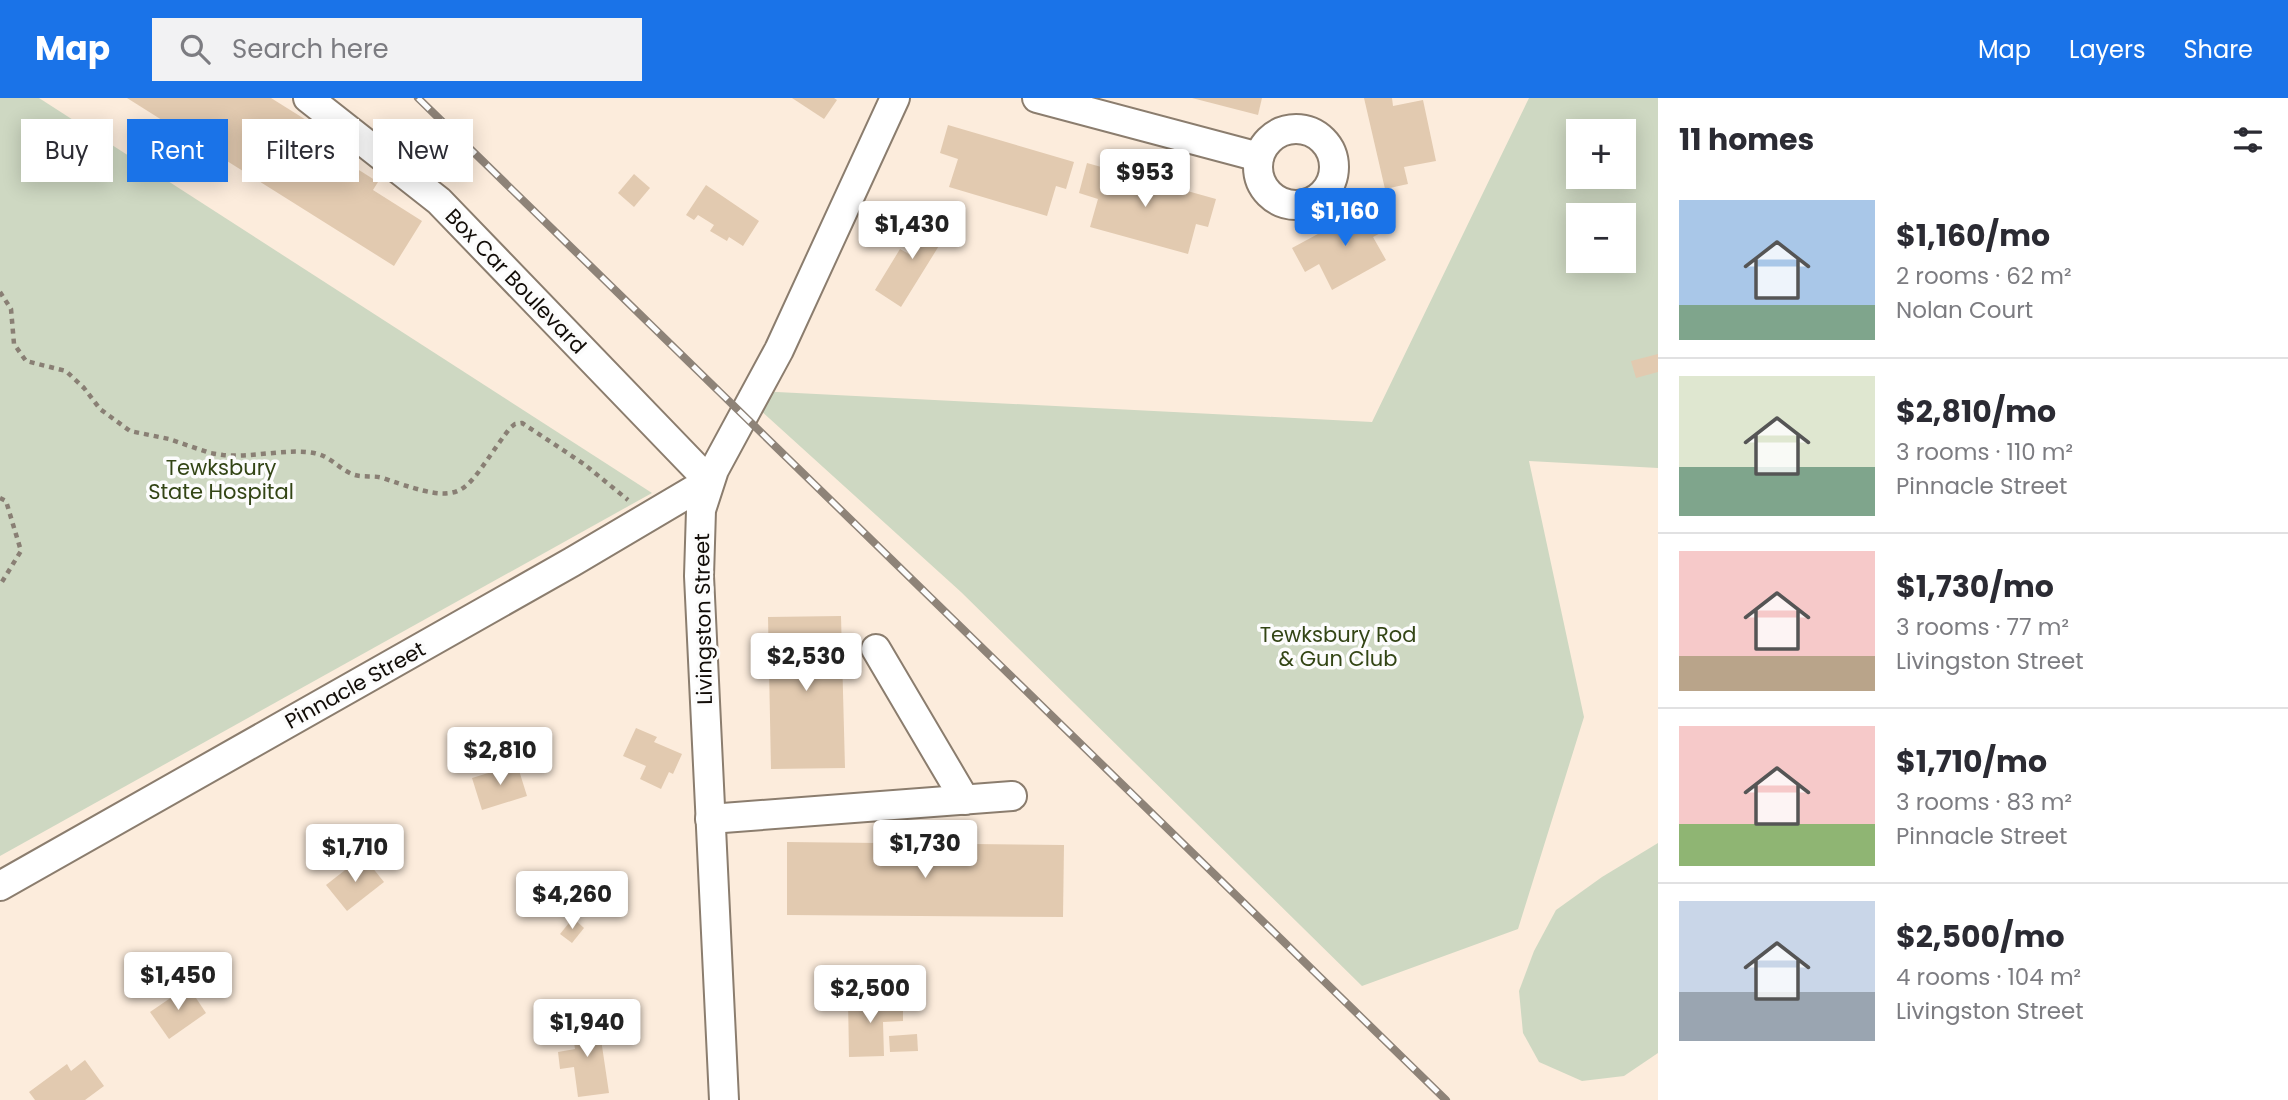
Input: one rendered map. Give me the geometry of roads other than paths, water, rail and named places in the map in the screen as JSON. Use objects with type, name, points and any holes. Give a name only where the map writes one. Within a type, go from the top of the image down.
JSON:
[{"type":"street","name":"Box Car Boulevard","points":[[308,98],[439,201],[709,481]]},
{"type":"street","name":"Livingston Street","points":[[724,1100],[699,548],[701,510],[709,481],[784,338],[895,98]]},
{"type":"street","points":[[1037,98],[1259,157]]},
{"type":"street","name":"Pinnacle Street","points":[[0,886],[709,481]]},
{"type":"street","points":[[876,649],[965,800]]},
{"type":"street","points":[[710,819],[1012,796]]},
{"type":"railway","points":[[418,98],[1446,1100]]},
{"type":"park label","name":"Tewksbury State Hospital","points":[[221,479]]},
{"type":"park label","name":"Tewksbury Rod & Gun Club","points":[[1338,646]]}]
